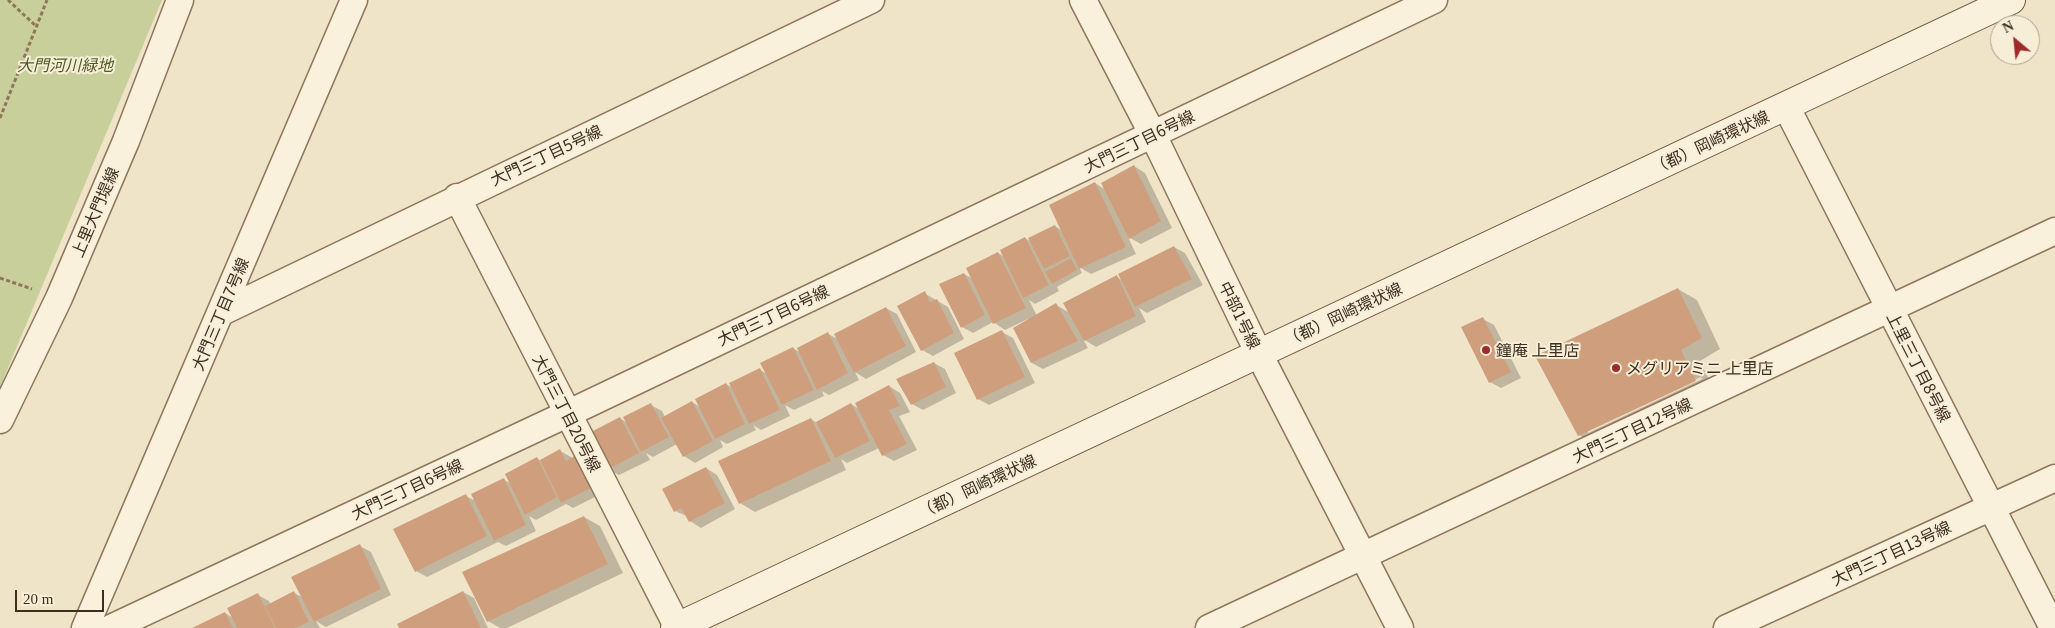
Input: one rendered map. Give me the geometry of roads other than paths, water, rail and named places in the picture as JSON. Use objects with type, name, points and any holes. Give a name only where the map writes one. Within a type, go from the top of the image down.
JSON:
[{"type":"street","name":"上里大門堤線","points":[[0,420],[59,298],[126,141],[180,0]]},
{"type":"street","name":"大門三丁目7号線","points":[[85,628],[222,312],[354,0]]},
{"type":"street","name":"大門三丁目5号線","points":[[222,312],[457,197],[871,0]]},
{"type":"street","name":"中部1号線","points":[[1082,0],[1153,135],[1259,354],[1400,628]]},
{"type":"street","name":"大門三丁目6号線","points":[[111,628],[567,414],[1434,0]]},
{"type":"street","name":"（都）岡崎環状線","points":[[677,628],[1786,106],[1979,7],[2011,0]]},
{"type":"street","name":"上里三丁目8号線","points":[[1786,106],[2053,628]]},
{"type":"street","name":"大門三丁目20号線","points":[[457,197],[677,628]]},
{"type":"street","name":"大門三丁目12号線","points":[[1209,628],[2055,231]]},
{"type":"street","name":"大門三丁目13号線","points":[[1727,628],[2055,478]]},
{"type":"place","name":"鐘庵 上里店","points":[[1486,350]]},
{"type":"place","name":"メグリアミニ 上里店","points":[[1616,368]]},
{"type":"park label","name":"大門河川緑地","points":[[65,65]]}]
